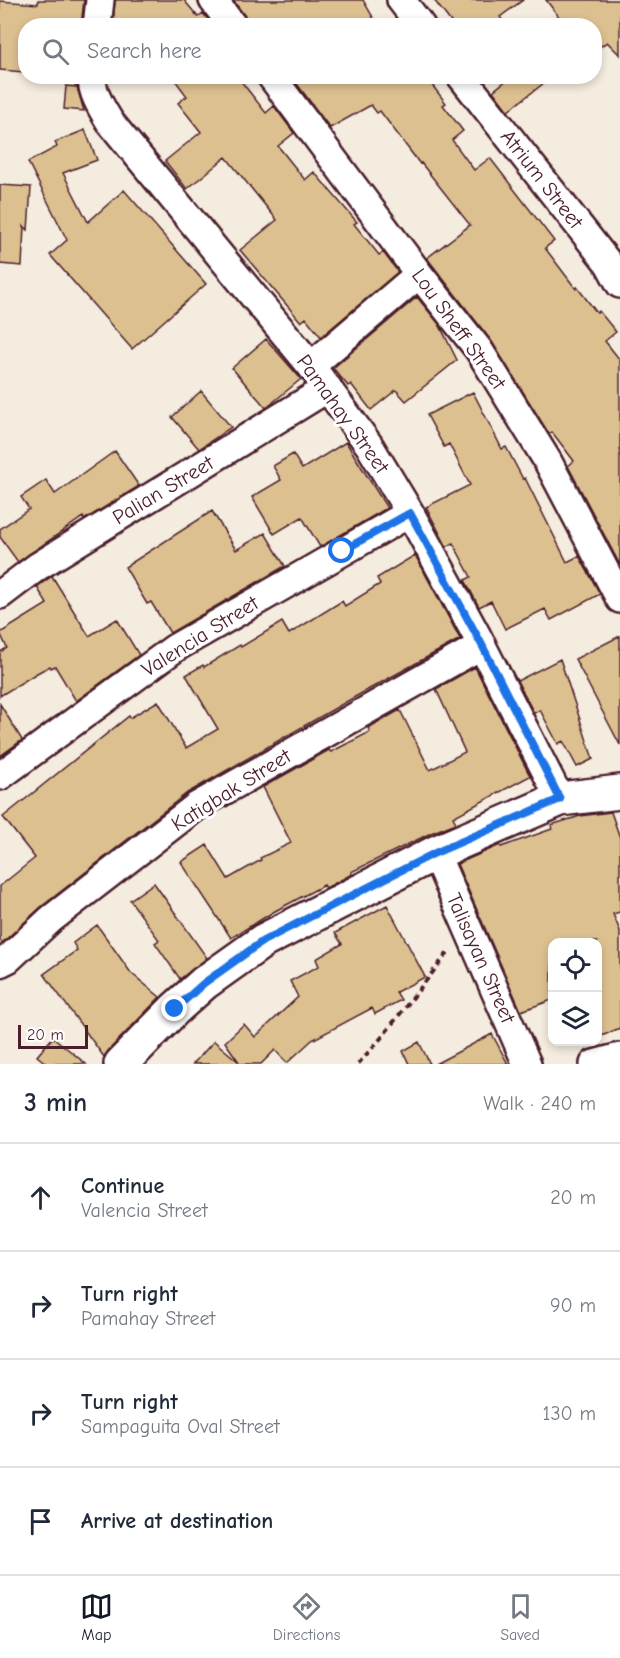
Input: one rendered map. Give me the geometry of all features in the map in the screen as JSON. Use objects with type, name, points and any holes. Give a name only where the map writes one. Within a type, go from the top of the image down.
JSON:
[{"type":"main road","points":[[121,1064],[204,983],[263,941],[556,790],[620,792]]},
{"type":"street","points":[[98,18],[100,0]]},
{"type":"street","points":[[213,0],[227,18]]},
{"type":"street","points":[[401,0],[415,18]]},
{"type":"street","name":"Pamahay Street","points":[[92,84],[110,122],[328,388],[369,445],[410,513],[482,645],[556,790]]},
{"type":"street","name":"Lou Sheff Street","points":[[277,84],[485,360],[547,460],[620,599]]},
{"type":"street","name":"Atrium Street","points":[[467,84],[616,269]]},
{"type":"street","points":[[310,366],[419,274]]},
{"type":"street","name":"Palian Street","points":[[0,594],[46,561],[328,388]]},
{"type":"street","name":"Valencia Street","points":[[0,776],[175,648],[410,513]]},
{"type":"street","name":"Katigbak Street","points":[[0,963],[8,959],[84,893],[196,806],[482,645]]},
{"type":"street","name":"Talisayan Street","points":[[435,853],[527,1064]]},
{"type":"street","points":[[594,1064],[620,1057]]},
{"type":"path","points":[[358,1064],[382,1037],[468,927]]},
{"type":"building","points":[[38,0],[84,0],[82,18],[18,18],[18,72],[0,70],[0,1],[38,4]]},
{"type":"building","points":[[115,0],[184,0],[198,17],[203,13],[207,18],[114,18]]},
{"type":"building","points":[[233,0],[363,0],[373,18],[246,18]]},
{"type":"building","points":[[434,0],[523,0],[501,18],[448,18]]},
{"type":"building","points":[[546,0],[620,0],[620,55],[607,42],[602,45],[602,18],[560,18]]},
{"type":"building","points":[[178,84],[243,84],[266,113],[274,106],[294,133],[278,146],[305,180],[314,172],[357,222],[354,224],[379,255],[383,252],[398,272],[321,337],[306,318],[301,322],[240,250],[277,220],[226,157],[187,189],[165,161],[201,132],[178,103],[187,96]]},
{"type":"building","points":[[297,84],[431,84],[446,103],[443,105],[463,131],[452,140],[474,170],[490,158],[554,241],[545,248],[576,289],[577,287],[597,313],[599,311],[616,332],[605,341],[620,360],[620,565],[568,466],[574,461],[552,432],[549,434],[492,342],[427,258],[470,225],[380,111],[377,113],[371,105],[330,128]]},
{"type":"building","points":[[502,84],[543,84],[508,111],[493,91]]},
{"type":"building","points":[[66,86],[77,87],[84,111],[64,109]]},
{"type":"building","points":[[85,130],[97,160],[63,173],[88,222],[124,190],[206,284],[132,349],[50,255],[67,240],[28,162],[57,147],[55,142]]},
{"type":"building","points":[[0,185],[31,187],[28,230],[24,226],[22,266],[0,264]]},
{"type":"building","points":[[417,297],[439,324],[457,360],[406,401],[396,390],[371,410],[351,384],[348,386],[333,368]]},
{"type":"building","points":[[266,339],[301,379],[266,408],[232,368]]},
{"type":"building","points":[[201,391],[231,427],[199,449],[172,417]]},
{"type":"building","points":[[473,392],[502,449],[506,447],[523,479],[525,478],[567,562],[579,556],[600,594],[551,620],[545,609],[505,629],[491,601],[479,607],[465,580],[471,577],[453,543],[447,547],[426,507],[470,485],[449,444],[444,447],[427,415]]},
{"type":"building","points":[[346,442],[387,508],[320,547],[302,517],[274,534],[252,497],[281,480],[273,466],[293,454],[302,469]]},
{"type":"building","points":[[115,451],[139,486],[84,520],[83,517],[18,562],[0,537],[0,529],[29,509],[21,497],[46,480],[55,494]]},
{"type":"building","points":[[212,511],[236,550],[265,533],[285,566],[170,633],[151,602],[147,604],[125,567]]},
{"type":"building","points":[[415,555],[460,639],[187,793],[41,907],[2,943],[0,940],[0,886],[35,858],[3,817],[129,716],[130,718],[158,701],[186,748],[218,729],[186,675],[240,645],[241,647],[282,622],[289,634],[342,601],[345,606],[380,584],[377,578]]},
{"type":"building","points":[[52,576],[89,636],[117,619],[139,655],[76,701],[55,666],[51,668],[50,666],[37,673],[0,696],[0,652],[7,648],[0,633],[47,604],[37,587]]},
{"type":"building","points":[[620,636],[620,745],[575,659]]},
{"type":"building","points":[[560,659],[593,759],[577,767],[563,741],[558,744],[540,710],[534,713],[517,681]]},
{"type":"building","points":[[475,667],[530,776],[453,817],[456,823],[351,872],[352,874],[326,888],[324,885],[231,938],[181,862],[207,845],[228,879],[261,860],[260,858],[291,843],[263,787],[329,750],[331,752],[370,732],[368,728],[400,710],[430,770],[465,752],[436,689]]},
{"type":"building","points":[[0,704],[22,740],[0,756]]},
{"type":"building","points":[[611,812],[620,838],[620,912],[613,914],[620,931],[620,1028],[602,1036],[602,938],[548,938],[548,1001],[521,1011],[457,864],[500,845],[501,847],[552,829],[551,825],[580,816]]},
{"type":"building","points":[[154,883],[207,958],[180,979],[155,943],[159,940],[130,900]]},
{"type":"building","points":[[387,905],[425,977],[396,992],[401,1000],[375,1014],[372,1008],[312,1040],[287,1063],[275,1050],[261,1064],[193,1064],[214,1041],[239,1062],[225,1042],[244,1024],[255,1037],[298,997],[290,981],[319,966],[316,959],[342,944],[335,933]]},
{"type":"building","points":[[97,925],[131,973],[160,997],[104,1057],[44,974],[77,950],[73,943]]},
{"type":"building","points":[[492,1034],[508,1064],[435,1064]]},
{"type":"building","points":[[53,1037],[86,1064],[47,1064],[37,1056]]},
{"type":"building","points":[[419,1042],[430,1064],[409,1064],[403,1051]]},
{"type":"route","points":[[175,1009],[204,983],[263,941],[435,853],[560,799],[482,645],[410,513],[342,551]]}]
